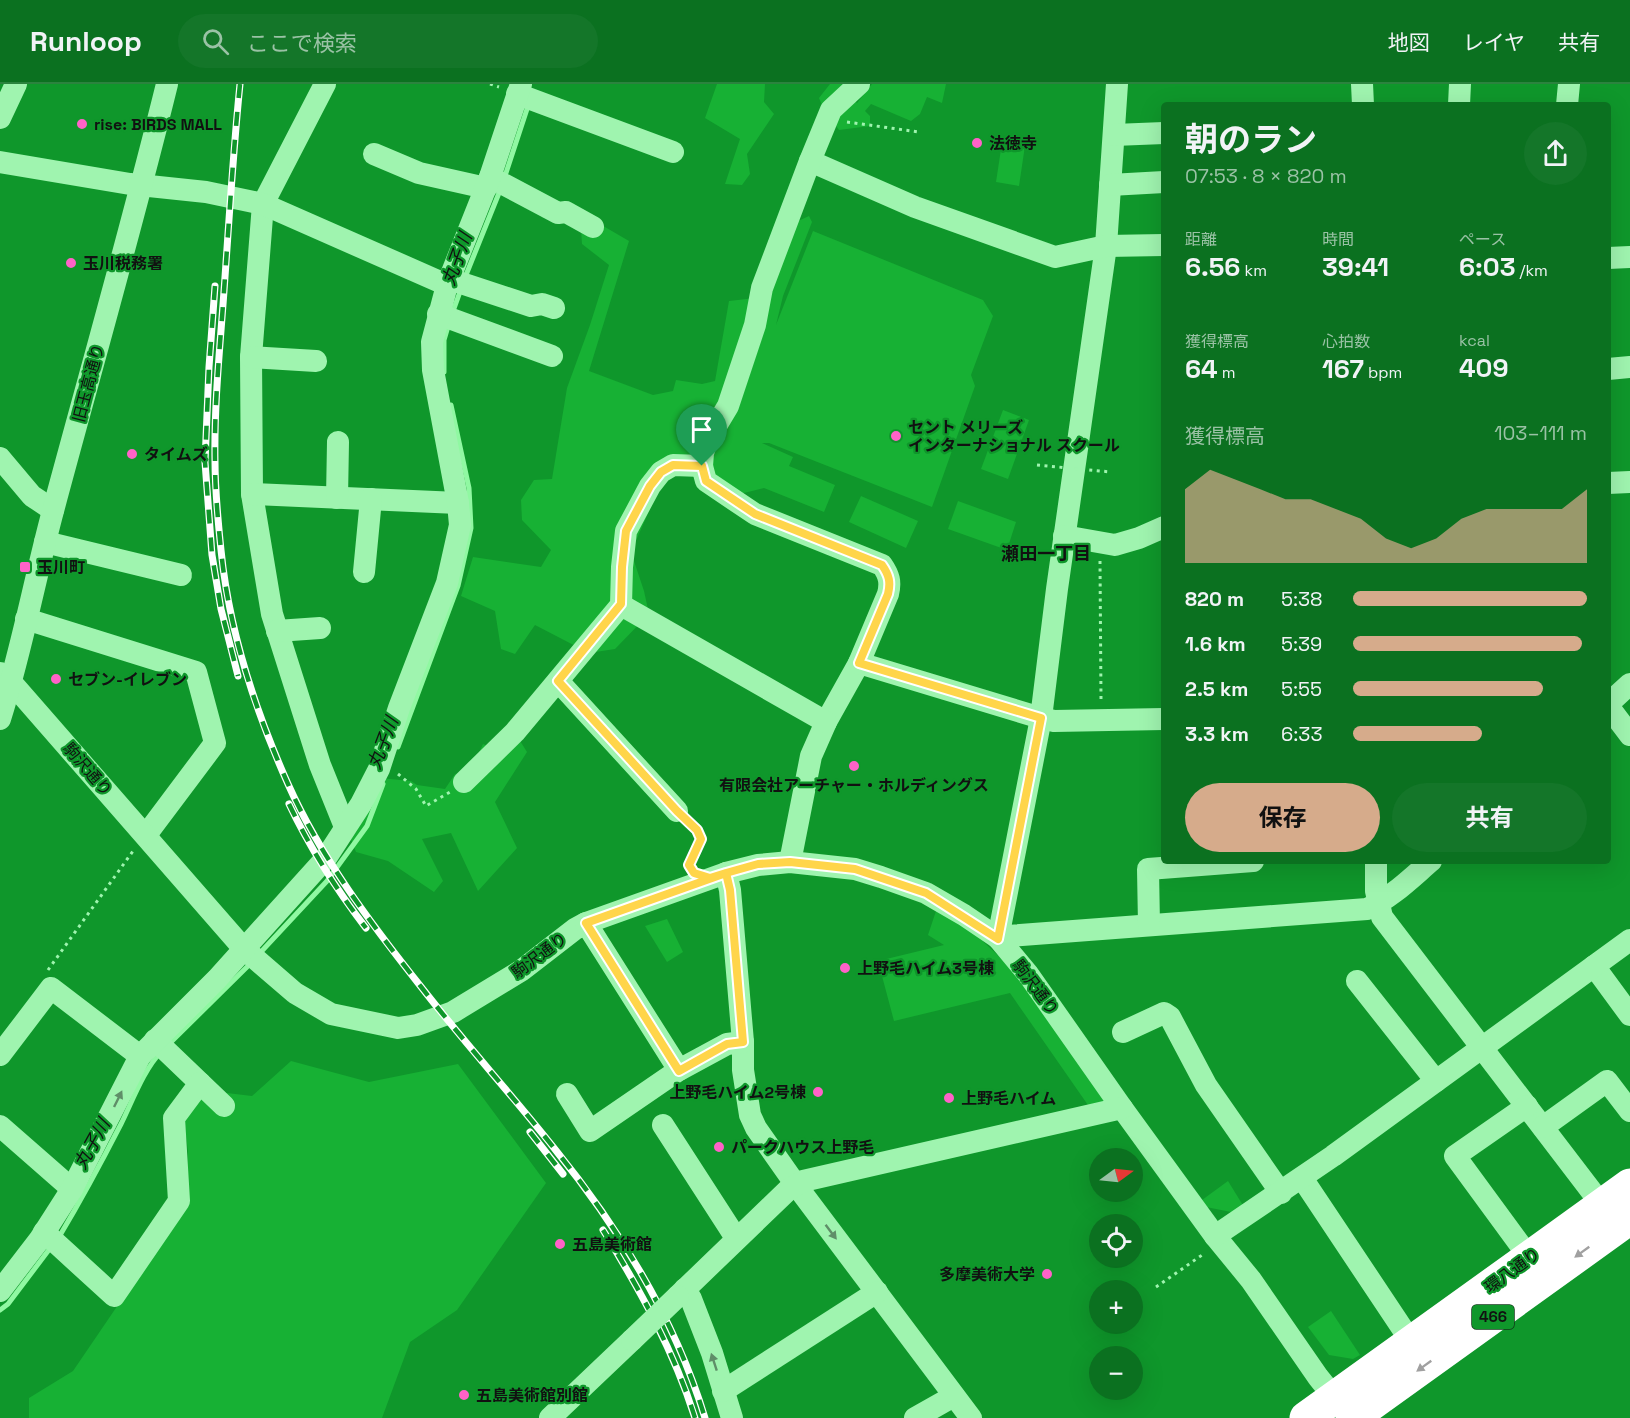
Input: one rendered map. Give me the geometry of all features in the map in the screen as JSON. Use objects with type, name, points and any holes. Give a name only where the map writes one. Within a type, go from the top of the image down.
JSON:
[{"type":"highway","name":"環八通り","points":[[1335,1398],[1620,1220],[1630,1185]]},
{"type":"highway","name":"環八通り","points":[[1306,1418],[1529,1257],[1620,1220]]},
{"type":"street","points":[[0,118],[16,84]]},
{"type":"street","name":"旧玉高通り","points":[[0,719],[6,677],[26,619],[167,84]]},
{"type":"street","points":[[325,84],[263,204],[251,357],[252,494],[272,614],[320,765],[345,827]]},
{"type":"street","points":[[790,862],[811,756],[826,722],[859,663],[888,594],[889,575],[882,565],[755,514],[706,481],[702,466],[703,453],[707,441],[728,406],[755,326],[762,288],[831,110],[860,84]]},
{"type":"street","points":[[1117,84],[1107,246],[1064,536],[1041,718],[998,939],[1008,936],[1367,909],[1396,892],[1428,864]]},
{"type":"street","points":[[1362,84],[1363,102]]},
{"type":"street","points":[[1459,102],[1460,84]]},
{"type":"street","points":[[1567,102],[1569,84]]},
{"type":"street","points":[[0,1291],[44,1232],[72,1188],[148,1048],[252,956],[326,858],[361,804],[379,769],[399,708],[447,583],[460,525],[458,502],[433,370],[432,342],[446,317],[519,91],[541,103],[673,152]]},
{"type":"street","points":[[1114,135],[1161,133]]},
{"type":"street","points":[[374,154],[419,173],[489,181],[513,189],[558,213],[566,212],[593,227]]},
{"type":"street","points":[[810,161],[915,207],[1055,257],[1107,246],[1161,245]]},
{"type":"street","points":[[0,162],[142,185],[207,192],[263,204],[531,306],[542,304],[554,308]]},
{"type":"street","points":[[1110,185],[1161,182]]},
{"type":"street","points":[[1611,258],[1630,256]]},
{"type":"street","points":[[459,278],[512,290]]},
{"type":"street","points":[[446,317],[552,356]]},
{"type":"street","points":[[251,357],[316,361]]},
{"type":"street","points":[[1611,369],[1630,367]]},
{"type":"street","points":[[337,498],[339,442]]},
{"type":"street","points":[[0,458],[32,496],[53,510]]},
{"type":"street","points":[[464,782],[515,732],[621,604],[626,531],[638,505],[661,472],[673,465],[702,466]]},
{"type":"street","points":[[1611,483],[1630,482]]},
{"type":"street","points":[[252,494],[458,502]]},
{"type":"street","points":[[364,572],[371,499]]},
{"type":"street","points":[[1064,536],[1115,545],[1161,528]]},
{"type":"street","points":[[45,542],[181,575]]},
{"type":"street","points":[[621,604],[826,722]]},
{"type":"street","points":[[26,619],[195,672],[215,743],[146,835]]},
{"type":"street","points":[[277,631],[320,628]]},
{"type":"street","points":[[859,663],[1054,721],[1161,719]]},
{"type":"street","name":"駒沢通り","points":[[6,677],[252,956],[295,993],[331,1014],[398,1028],[417,1025],[453,1012],[522,970],[575,928],[718,876],[758,864],[790,862],[855,869],[926,893],[998,939],[1057,1014],[1212,1243],[1251,1280],[1335,1398]]},
{"type":"street","points":[[558,681],[677,811]]},
{"type":"street","points":[[1611,702],[1630,684]]},
{"type":"street","points":[[1611,709],[1630,735]]},
{"type":"street","points":[[1149,925],[1148,869],[1214,864]]},
{"type":"street","points":[[1376,864],[1376,891],[1382,917],[1543,1127],[1620,1220]]},
{"type":"street","points":[[718,876],[730,890],[744,1070],[750,1115],[756,1128],[796,1185],[971,1418]]},
{"type":"street","points":[[586,923],[679,1071]]},
{"type":"street","points":[[1212,1243],[1594,966],[1627,949]]},
{"type":"street","points":[[1594,966],[1630,1015]]},
{"type":"street","points":[[1357,981],[1436,1081]]},
{"type":"street","points":[[0,1054],[51,988],[200,1083],[224,1106]]},
{"type":"street","points":[[1123,1032],[1164,1013],[1170,1017],[1206,1085],[1281,1193]]},
{"type":"street","points":[[567,1094],[590,1131],[679,1071],[727,1044],[743,1042]]},
{"type":"street","points":[[1543,1127],[1607,1081],[1630,1112]]},
{"type":"street","points":[[44,1232],[114,1296],[179,1201],[174,1118],[200,1083]]},
{"type":"street","points":[[1527,1106],[1455,1156],[1529,1257]]},
{"type":"street","points":[[550,1418],[736,1238],[796,1185],[810,1179],[1122,1108]]},
{"type":"street","points":[[663,1125],[736,1238]]},
{"type":"street","points":[[0,1126],[72,1188]]},
{"type":"street","points":[[1302,1178],[1412,1343]]},
{"type":"street","points":[[681,1292],[692,1299],[732,1418]]},
{"type":"street","points":[[723,1391],[877,1292]]},
{"type":"street","points":[[915,1418],[954,1396]]},
{"type":"path","points":[[854,123],[919,132]]},
{"type":"path","points":[[1037,465],[1111,472]]},
{"type":"path","points":[[1100,542],[1101,700],[1111,700]]},
{"type":"path","points":[[400,775],[416,789],[426,806],[445,797]]},
{"type":"path","points":[[677,811],[697,830],[701,839],[689,865],[694,873],[718,876]]},
{"type":"path","points":[[46,973],[146,835]]},
{"type":"path","points":[[1156,1287],[1212,1243]]},
{"type":"green space","points":[[717,84],[765,84],[764,102],[774,114],[747,154],[750,174],[742,185],[725,184],[740,139],[705,118]]},
{"type":"green space","points":[[830,84],[867,84],[854,100],[857,103],[872,84],[946,84],[942,103],[927,97],[920,114],[911,121],[871,104],[865,111],[870,116],[870,126],[839,130],[824,110],[819,98]]},
{"type":"green space","points":[[1003,136],[1026,139],[1019,186],[996,182]]},
{"type":"green space","points":[[809,216],[812,222],[783,296],[776,325],[813,231],[983,300],[993,316],[971,375],[975,386],[932,507],[769,443],[762,443],[793,457],[789,466],[835,485],[824,512],[764,488],[736,495],[687,459],[660,486],[631,552],[649,614],[615,649],[589,653],[535,625],[515,654],[501,649],[495,611],[461,596],[473,557],[541,567],[551,550],[522,520],[521,500],[534,480],[552,479],[567,388],[609,265],[582,244],[581,230],[593,220],[629,241],[589,371],[653,395],[673,391],[676,380],[702,384],[715,381],[729,301],[765,297],[796,222]]},
{"type":"green space","points":[[1003,410],[1029,420],[1008,479],[981,469]]},
{"type":"green space","points":[[861,496],[918,521],[906,548],[849,522]]},
{"type":"green space","points":[[958,501],[1016,522],[1007,550],[948,529]]},
{"type":"green space","points":[[517,736],[527,752],[495,802],[517,848],[478,891],[451,833],[422,839],[443,881],[434,892],[388,861],[356,852],[348,832],[379,778],[411,781],[417,785],[445,789],[455,774],[471,770],[483,744],[499,750]]},
{"type":"green space","points":[[937,908],[972,931],[1024,980],[1111,1103],[1090,1108],[1010,993],[894,1021],[878,961],[944,945],[928,935]]},
{"type":"green space","points":[[667,919],[683,952],[667,962],[645,926]]},
{"type":"green space","points":[[291,1061],[369,1082],[458,1064],[546,1183],[457,1310],[410,1342],[382,1418],[29,1418],[29,1398],[73,1371],[186,1205],[188,1152],[184,1118],[202,1090],[252,1096]]},
{"type":"green space","points":[[1228,1181],[1244,1207],[1236,1213],[1206,1207],[1202,1200]]},
{"type":"green space","points":[[1331,1311],[1360,1355],[1353,1359],[1329,1355],[1308,1327]]},
{"type":"waterway","name":"丸子川","points":[[504,179],[529,103]]},
{"type":"waterway","name":"丸子川","points":[[464,280],[501,188]]},
{"type":"waterway","name":"丸子川","points":[[452,314],[461,289]]},
{"type":"waterway","name":"丸子川","points":[[444,372],[444,340],[449,323]]},
{"type":"waterway","name":"丸子川","points":[[398,747],[458,586],[471,528],[469,488],[451,405]]},
{"type":"waterway","name":"丸子川","points":[[259,954],[327,881],[367,826],[383,784]]},
{"type":"waterway","name":"丸子川","points":[[168,1045],[251,963]]},
{"type":"waterway","name":"丸子川","points":[[59,1237],[106,1153],[144,1076],[161,1052]]},
{"type":"waterway","name":"丸子川","points":[[0,1310],[8,1304],[51,1247]]},
{"type":"railway","points":[[240,84],[215,419],[215,472],[221,550],[230,610],[254,699],[301,811],[349,890],[438,1008],[578,1179],[622,1242],[643,1276],[678,1345],[705,1418]]},
{"type":"railway","points":[[215,286],[205,462],[212,555],[221,609],[238,676]]},
{"type":"railway","points":[[289,804],[324,868],[366,928]]},
{"type":"railway","points":[[530,1132],[563,1174]]},
{"type":"railway","points":[[603,1230],[655,1321],[687,1393],[695,1418]]},
{"type":"place","name":"rise: BIRDS MALL","points":[[82,124]]},
{"type":"place","name":"法徳寺","points":[[977,143]]},
{"type":"place","name":"玉川税務署","points":[[71,263]]},
{"type":"place","name":"セント メリーズ インターナショナル スクール","points":[[896,436]]},
{"type":"place","name":"タイムズ","points":[[132,454]]},
{"type":"place","name":"玉川町","points":[[25,567]]},
{"type":"place","name":"セブン-イレブン","points":[[56,679]]},
{"type":"place","name":"有限会社アーチャー・ホルディングス","points":[[854,766]]},
{"type":"place","name":"上野毛ハイム3号棟","points":[[845,968]]},
{"type":"place","name":"上野毛ハイム2号棟","points":[[818,1092]]},
{"type":"place","name":"上野毛ハイム","points":[[949,1098]]},
{"type":"place","name":"パークハウス上野毛","points":[[719,1147]]},
{"type":"place","name":"五島美術館","points":[[560,1244]]},
{"type":"place","name":"多摩美術大学","points":[[1047,1274]]},
{"type":"place","name":"五島美術館別館","points":[[464,1395]]},
{"type":"district","name":"瀬田一丁目","points":[[1046,554]]},
{"type":"route","points":[[702,466],[673,465],[661,472],[650,486],[626,531],[621,604],[558,681],[697,830],[701,839],[689,865],[694,873],[710,878],[726,873],[730,890],[743,1042],[727,1044],[679,1071],[586,923],[726,873],[758,864],[790,862],[855,869],[926,893],[964,915],[998,939],[1041,718],[859,663],[888,594],[889,575],[882,565],[755,514],[706,481],[702,466]]}]
